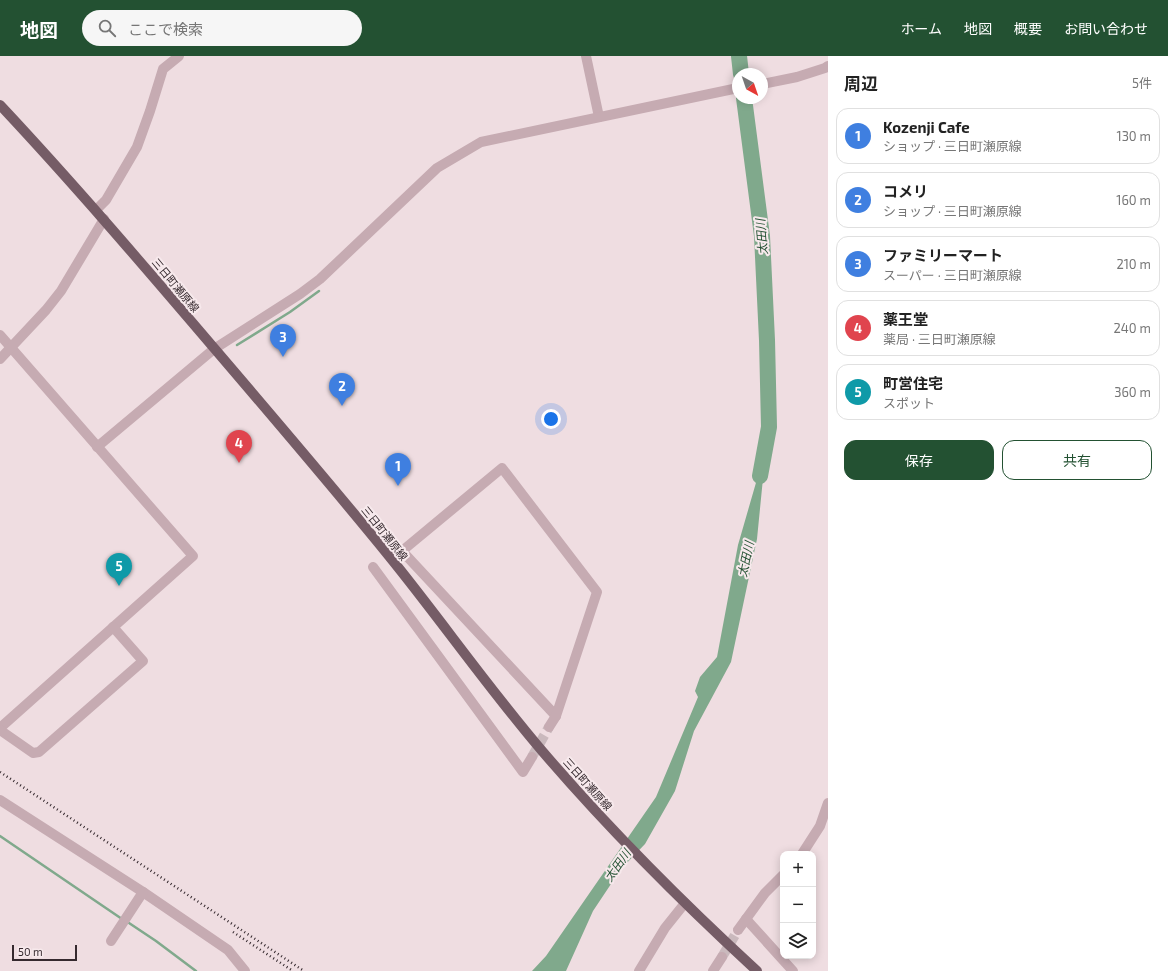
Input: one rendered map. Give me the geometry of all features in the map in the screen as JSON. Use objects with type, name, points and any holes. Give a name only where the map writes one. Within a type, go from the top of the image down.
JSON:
[{"type":"main road","name":"三日町瀬原線","points":[[0,105],[104,218],[391,558],[542,751],[584,798],[676,894],[757,971]]},
{"type":"street","points":[[96,210],[106,200],[137,147],[163,69],[179,56]]},
{"type":"street","points":[[586,56],[599,117]]},
{"type":"street","points":[[768,83],[797,77],[828,66]]},
{"type":"street","points":[[97,447],[214,349],[300,294],[320,279],[437,168],[481,142],[732,89]]},
{"type":"street","points":[[0,359],[12,348],[61,291],[104,218]]},
{"type":"street","points":[[0,335],[193,556],[113,627],[0,729],[33,753],[39,752],[143,661],[113,627]]},
{"type":"street","points":[[391,558],[402,551],[502,468],[597,592],[556,716],[549,727]]},
{"type":"street","points":[[402,551],[556,716]]},
{"type":"street","points":[[373,567],[523,772],[532,757]]},
{"type":"street","points":[[0,800],[142,895],[228,950],[245,971]]},
{"type":"street","points":[[804,851],[820,826],[828,803]]},
{"type":"street","points":[[738,930],[765,893],[780,878]]},
{"type":"street","points":[[111,941],[142,895]]},
{"type":"street","points":[[638,971],[665,928],[685,903]]},
{"type":"street","points":[[746,919],[793,971]]},
{"type":"street","points":[[716,970],[722,957]]},
{"type":"water","points":[[766,448],[757,539],[731,662],[694,731],[675,791],[645,844],[621,869],[593,911],[566,971],[532,971],[546,956],[656,797],[698,697],[695,691],[700,677],[717,657],[738,545]]},
{"type":"waterway","name":"太田川","points":[[739,56],[740,68]]},
{"type":"waterway","name":"太田川","points":[[745,104],[762,236],[767,340],[769,427],[760,476]]},
{"type":"waterway","points":[[237,345],[290,312],[319,291]]},
{"type":"waterway","points":[[0,836],[122,919]]},
{"type":"waterway","points":[[126,921],[196,971]]},
{"type":"tunnel","points":[[532,757],[549,727]]},
{"type":"tunnel","points":[[722,957],[738,930]]},
{"type":"railway","points":[[0,772],[304,971]]},
{"type":"railway","points":[[233,932],[293,971]]},
{"type":"place","name":"ファミリーマート","points":[[283,357]]},
{"type":"place","name":"コメリ","points":[[342,406]]},
{"type":"place","name":"薬王堂","points":[[239,463]]},
{"type":"place","name":"Kozenji Cafe","points":[[398,486]]},
{"type":"place","name":"町営住宅","points":[[119,586]]}]
